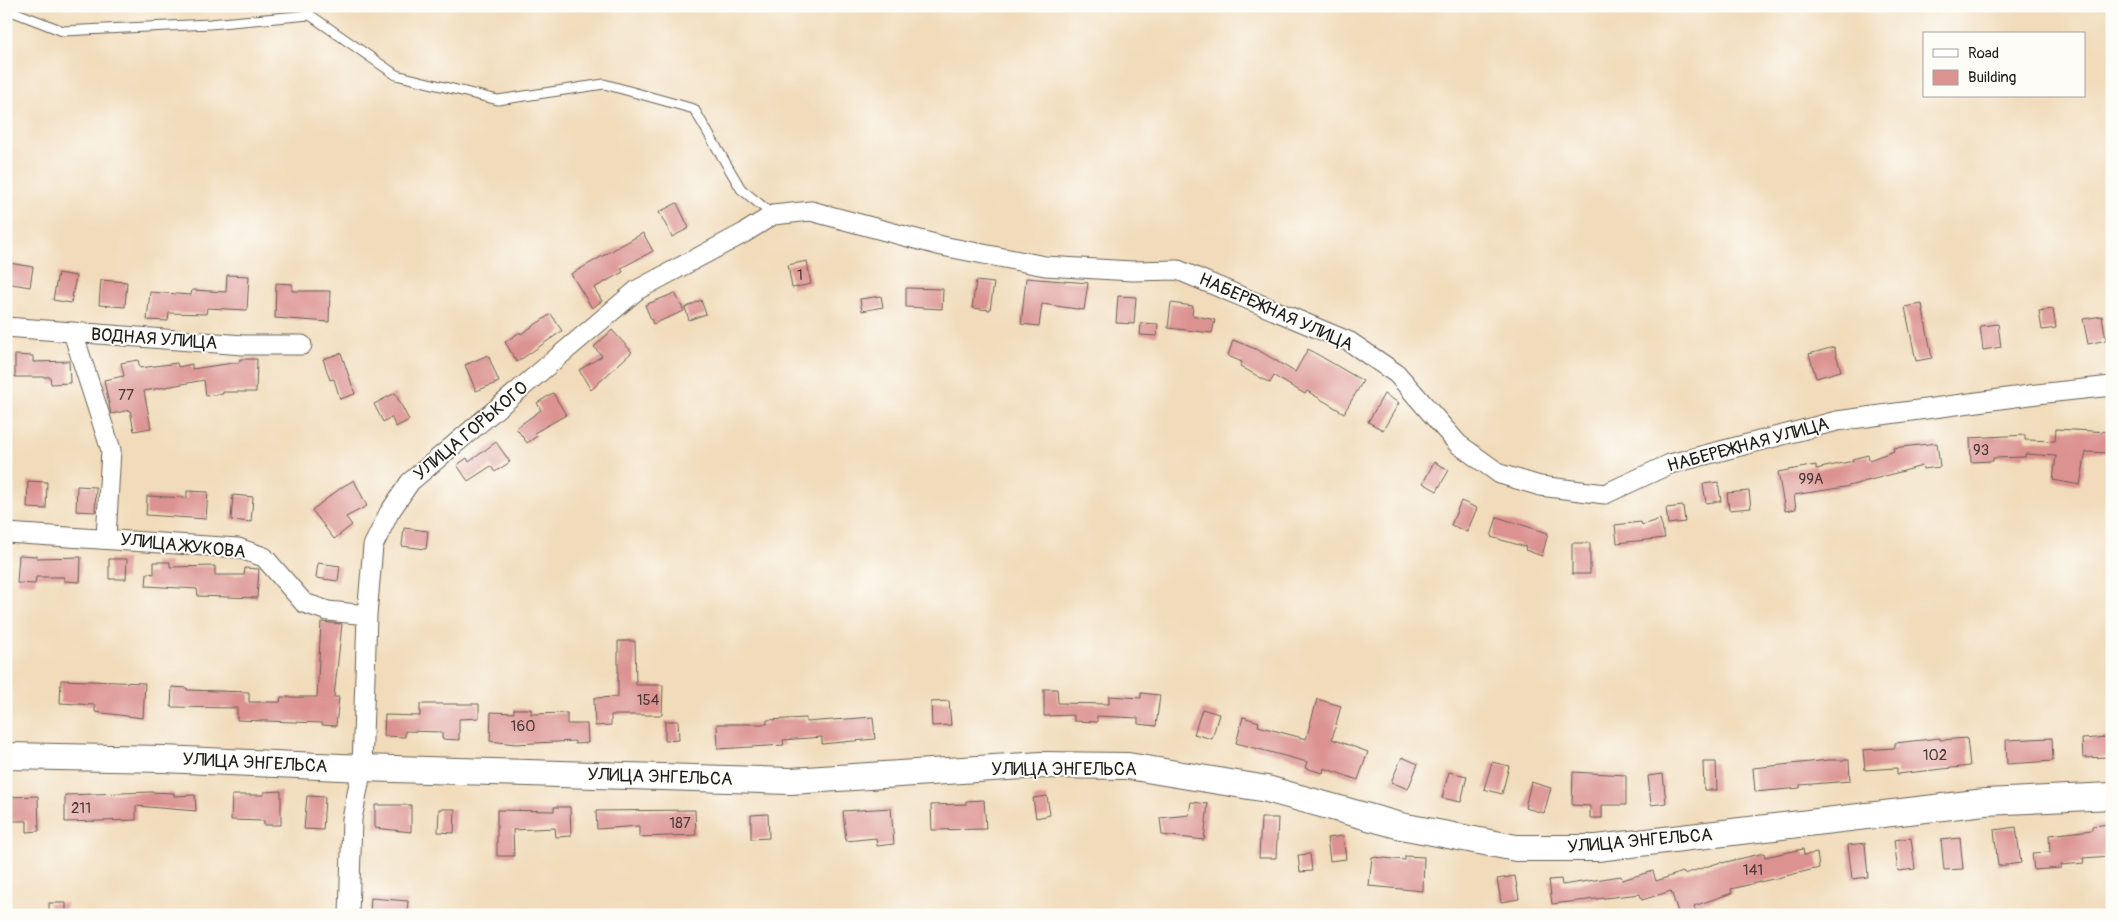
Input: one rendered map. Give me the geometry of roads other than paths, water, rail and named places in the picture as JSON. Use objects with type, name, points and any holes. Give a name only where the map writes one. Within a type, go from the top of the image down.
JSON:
[{"type":"street","name":"НАБЕРЕЖНАЯ УЛИЦА","points":[[773,215],[811,211],[942,246],[1045,266],[1132,271],[1178,270],[1350,342],[1397,374],[1458,444],[1500,474],[1540,486],[1605,494],[1670,464],[1837,422],[2037,394],[2112,386]]},
{"type":"street","name":"УЛИЦА ГОРЬКОГО","points":[[349,915],[352,819],[362,768],[368,615],[373,546],[389,513],[410,482],[637,290],[744,233],[773,215]]},
{"type":"street","name":"ВОДНАЯ УЛИЦА","points":[[6,327],[243,344],[302,345]]},
{"type":"street","points":[[73,333],[111,450],[106,538]]},
{"type":"street","name":"УЛИЦА ЖУКОВА","points":[[6,533],[238,548],[264,557],[304,603],[328,611],[368,615]]},
{"type":"street","name":"УЛИЦА ЭНГЕЛЬСА","points":[[6,756],[162,759],[362,768],[791,781],[1041,765],[1128,766],[1267,788],[1401,826],[1516,848],[1597,848],[1985,802],[2112,796]]},
{"type":"lane","points":[[6,9],[63,31],[210,24],[310,15],[396,75],[498,100],[604,84],[694,110],[741,188],[773,215]]}]
